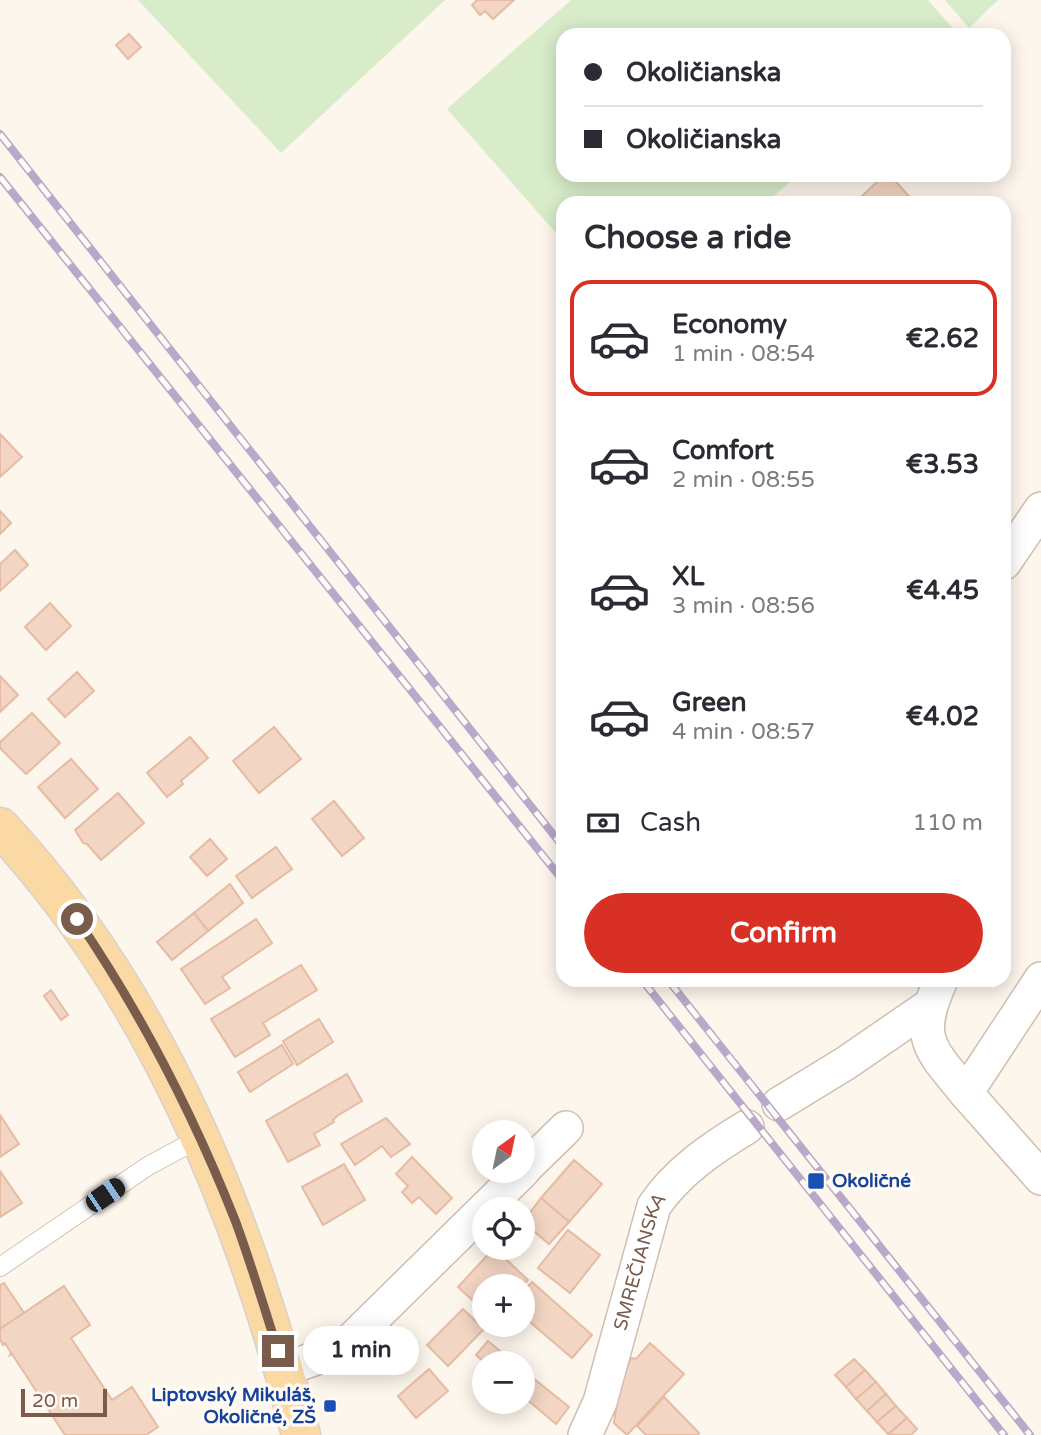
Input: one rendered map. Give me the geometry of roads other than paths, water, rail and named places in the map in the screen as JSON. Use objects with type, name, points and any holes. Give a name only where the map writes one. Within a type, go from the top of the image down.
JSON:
[{"type":"main road","points":[[0,827],[77,919],[117,978],[159,1054],[200,1138],[248,1256],[285,1370],[301,1435]]},
{"type":"street","points":[[1011,553],[1041,509]]},
{"type":"street","points":[[966,1093],[1041,979]]},
{"type":"street","points":[[935,993],[926,1023],[933,1049],[966,1093],[1041,1178]]},
{"type":"street","points":[[779,1104],[846,1063],[935,993]]},
{"type":"street","name":"SMREČIANSKA","points":[[585,1435],[600,1402],[654,1206],[664,1192],[708,1150],[747,1127]]},
{"type":"street","points":[[536,1158],[566,1128]]},
{"type":"street","points":[[285,1370],[342,1349],[511,1183]]},
{"type":"lane","points":[[0,1267],[148,1166],[200,1138]]},
{"type":"railway","points":[[0,134],[556,838]]},
{"type":"railway","points":[[0,177],[556,872]]},
{"type":"railway","points":[[648,987],[1004,1435]]},
{"type":"railway","points":[[674,987],[1030,1435]]},
{"type":"place","name":"Okoličné","points":[[816,1181]]},
{"type":"place","name":"Liptovský Mikuláš, Okoličné, ZŠ","points":[[330,1406]]}]
